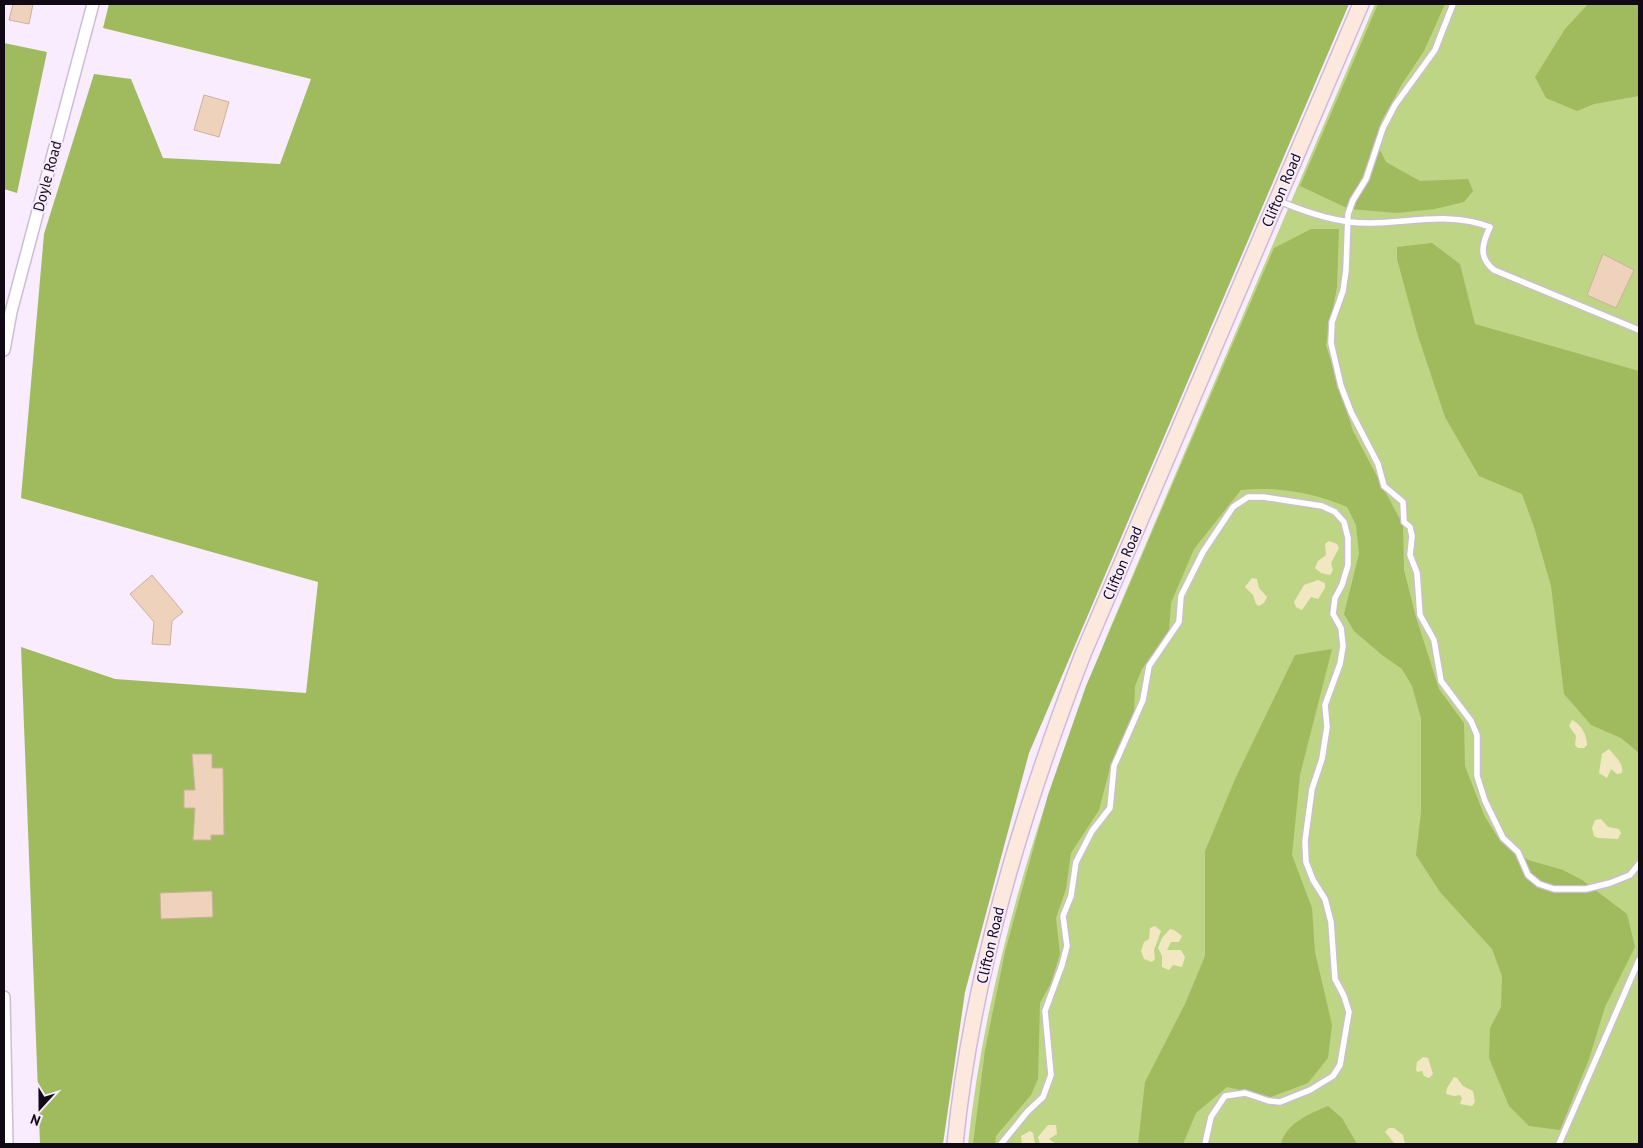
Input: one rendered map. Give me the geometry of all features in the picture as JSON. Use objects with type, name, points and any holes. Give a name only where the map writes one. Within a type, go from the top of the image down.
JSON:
[{"type":"main road","name":"Clifton Road","points":[[955,1144],[962,1090],[993,931],[1022,826],[1050,742],[1084,654],[1361,4]]},
{"type":"street","name":"Doyle Road","points":[[4,350],[7,312],[93,4]]},
{"type":"street","points":[[4,997],[7,1144]]},
{"type":"lane","points":[[1453,4],[1434,50],[1395,104],[1383,128],[1366,179],[1353,200],[1348,221],[1346,270],[1343,290],[1332,322],[1331,343],[1335,366],[1351,412],[1378,464],[1384,486],[1403,502],[1404,522],[1410,527],[1412,536],[1410,555],[1417,573],[1420,615],[1434,640],[1442,681],[1471,721],[1477,735],[1477,776],[1485,801],[1503,838],[1518,852],[1528,875],[1538,884],[1561,890],[1586,889],[1630,875],[1639,864]]},
{"type":"lane","points":[[1277,200],[1305,212],[1348,221],[1370,223],[1439,218],[1477,222],[1490,228],[1483,241],[1482,253],[1485,262],[1494,270],[1639,330]]},
{"type":"lane","points":[[1001,1144],[1028,1111],[1043,1097],[1051,1075],[1045,1010],[1062,965],[1066,946],[1063,916],[1071,896],[1076,862],[1092,831],[1110,808],[1114,766],[1144,700],[1149,666],[1179,622],[1181,596],[1203,552],[1233,507],[1248,497],[1263,497],[1322,506],[1335,512],[1344,522],[1348,538],[1348,565],[1342,585],[1335,598],[1333,614],[1341,628],[1343,646],[1325,705],[1327,727],[1322,759],[1312,789],[1305,841],[1306,862],[1313,880],[1326,899],[1331,922],[1335,979],[1344,996],[1349,1012],[1340,1065],[1333,1076],[1310,1090],[1280,1102],[1269,1101],[1245,1093],[1225,1096],[1211,1117],[1205,1144]]},
{"type":"lane","points":[[1560,1144],[1639,960]]},
{"type":"green space","points":[[109,4],[1349,4],[1029,753],[965,992],[943,1144],[40,1144],[21,647],[115,679],[306,693],[318,582],[21,498],[44,234],[94,74],[131,79],[163,158],[280,164],[311,79],[103,28]]},
{"type":"green space","points":[[1375,4],[1639,4],[1639,1144],[968,1144],[977,1078],[1004,948],[1040,820],[1061,757],[1108,633]]},
{"type":"green space","points":[[1378,4],[1445,4],[1424,51],[1402,84],[1381,122],[1379,148],[1386,162],[1420,181],[1468,179],[1473,191],[1464,202],[1435,209],[1397,213],[1349,209],[1300,186]]},
{"type":"green space","points":[[1588,4],[1639,4],[1639,96],[1594,104],[1577,111],[1546,98],[1535,77],[1565,29]]},
{"type":"green space","points":[[4,43],[47,52],[17,193],[4,189]]},
{"type":"green space","points":[[1311,229],[1339,229],[1337,287],[1326,345],[1353,431],[1403,525],[1404,570],[1416,617],[1439,689],[1464,723],[1465,766],[1484,815],[1500,841],[1528,860],[1563,870],[1582,880],[1627,914],[1635,947],[1605,1007],[1589,1059],[1560,1130],[1529,1126],[1509,1106],[1489,1058],[1490,1028],[1501,1007],[1502,976],[1492,949],[1440,892],[1416,855],[1421,812],[1421,718],[1412,686],[1402,669],[1354,631],[1344,614],[1359,554],[1356,525],[1347,507],[1308,494],[1268,489],[1241,490],[1194,549],[1171,603],[1169,632],[1142,669],[1135,686],[1134,714],[1111,764],[1099,810],[1071,853],[1066,889],[1056,918],[1060,954],[1051,983],[1040,1003],[1038,1079],[1031,1095],[996,1136],[995,1144],[973,1144],[985,1050],[1005,952],[1048,795],[1086,686],[1274,248]]},
{"type":"green space","points":[[1432,243],[1460,264],[1475,324],[1639,371],[1639,753],[1621,738],[1591,725],[1564,694],[1551,586],[1534,527],[1522,494],[1479,476],[1445,417],[1418,336],[1397,259],[1397,247]]},
{"type":"green space","points":[[1332,649],[1300,775],[1292,855],[1312,908],[1315,952],[1332,1025],[1328,1058],[1308,1083],[1271,1097],[1227,1087],[1196,1113],[1183,1144],[1138,1144],[1145,1082],[1185,1004],[1205,956],[1205,851],[1236,777],[1295,655]]},
{"type":"green space","points":[[1328,1106],[1342,1118],[1357,1144],[1281,1144],[1288,1130],[1299,1120]]},
{"type":"sand","points":[[1329,541],[1337,544],[1339,548],[1331,563],[1333,570],[1330,575],[1321,573],[1315,568],[1318,561],[1326,555],[1325,544]]},
{"type":"sand","points":[[1252,578],[1257,579],[1259,588],[1267,597],[1264,603],[1259,606],[1256,604],[1253,595],[1245,587]]},
{"type":"sand","points":[[1318,580],[1325,583],[1325,588],[1318,599],[1311,597],[1302,610],[1296,607],[1294,602],[1304,585]]},
{"type":"sand","points":[[1572,720],[1581,727],[1585,734],[1587,745],[1584,748],[1578,748],[1575,745],[1576,736],[1569,726]]},
{"type":"sand","points":[[1609,749],[1622,766],[1622,773],[1617,774],[1611,769],[1607,778],[1599,773],[1602,754]]},
{"type":"sand","points":[[1601,819],[1608,827],[1619,829],[1621,833],[1618,839],[1594,836],[1592,828],[1595,820]]},
{"type":"sand","points":[[1155,926],[1161,931],[1154,950],[1155,959],[1152,962],[1144,959],[1141,951],[1144,942],[1149,939],[1150,928]]},
{"type":"sand","points":[[1170,929],[1182,936],[1179,942],[1171,942],[1167,950],[1181,950],[1185,957],[1182,967],[1173,965],[1169,970],[1162,967],[1162,956],[1158,948],[1162,938]]},
{"type":"sand","points":[[1423,1057],[1428,1058],[1433,1074],[1429,1078],[1424,1076],[1422,1071],[1417,1072],[1416,1069],[1417,1062]]},
{"type":"sand","points":[[1454,1077],[1463,1086],[1473,1091],[1475,1102],[1472,1106],[1460,1104],[1462,1098],[1460,1095],[1446,1094],[1447,1088]]},
{"type":"sand","points":[[1048,1125],[1056,1125],[1057,1134],[1049,1139],[1056,1144],[1040,1144],[1038,1137]]},
{"type":"sand","points":[[1389,1128],[1394,1128],[1403,1135],[1405,1144],[1395,1144],[1385,1132]]},
{"type":"sand","points":[[1030,1131],[1033,1133],[1035,1144],[1022,1144],[1021,1136]]},
{"type":"building","points":[[13,4],[33,4],[29,24],[9,20]]},
{"type":"building","points":[[204,95],[229,102],[219,137],[194,130]]},
{"type":"building","points":[[1603,254],[1634,270],[1616,308],[1587,295]]},
{"type":"building","points":[[152,575],[183,612],[172,621],[170,645],[152,644],[154,622],[130,594]]},
{"type":"building","points":[[192,754],[212,754],[212,768],[223,768],[224,835],[211,835],[211,840],[193,840],[195,808],[184,808],[184,790],[195,790]]},
{"type":"building","points":[[212,891],[213,917],[161,919],[160,893]]}]
